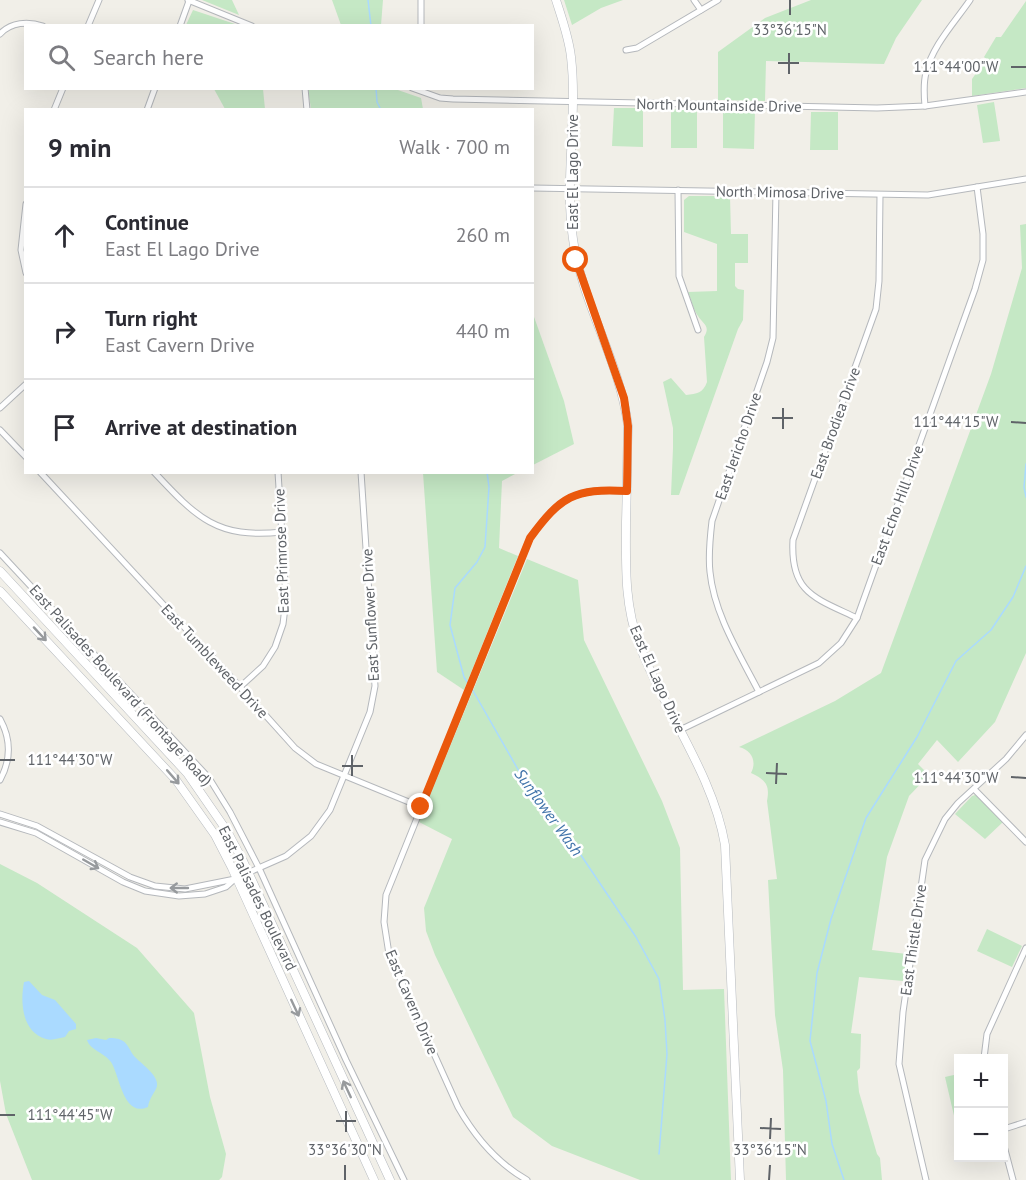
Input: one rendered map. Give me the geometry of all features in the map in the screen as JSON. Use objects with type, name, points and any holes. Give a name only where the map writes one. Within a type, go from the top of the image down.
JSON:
[{"type":"street","points":[[89,24],[99,0]]},
{"type":"street","points":[[181,24],[188,0],[247,24]]},
{"type":"street","points":[[421,0],[421,24]]},
{"type":"street","name":"East El Lago Drive","points":[[556,0],[572,57],[570,190],[572,236],[576,260],[620,384],[627,413],[626,585],[629,612],[639,645],[715,806],[721,822],[725,845],[740,1180]]},
{"type":"street","points":[[694,0],[701,10]]},
{"type":"street","points":[[626,50],[637,48],[718,0]]},
{"type":"street","points":[[925,106],[926,70],[938,46],[970,0]]},
{"type":"street","points":[[0,34],[10,25],[34,24]]},
{"type":"street","points":[[55,108],[62,90]]},
{"type":"street","points":[[148,108],[154,90]]},
{"type":"street","points":[[305,90],[307,108]]},
{"type":"street","name":"North Mountainside Drive","points":[[418,90],[445,99],[877,108],[925,106],[1026,92]]},
{"type":"street","name":"North Mimosa Drive","points":[[534,188],[928,195],[1026,179]]},
{"type":"street","name":"East Echo Hill Drive","points":[[680,730],[819,663],[841,643],[857,618],[975,289],[983,260],[983,234],[977,187]]},
{"type":"street","points":[[678,190],[679,276],[698,330]]},
{"type":"street","name":"East Jericho Drive","points":[[759,692],[717,602],[710,573],[710,546],[712,521],[767,362],[773,338],[776,192]]},
{"type":"street","name":"East Brodiea Drive","points":[[857,618],[819,600],[808,592],[799,580],[792,560],[794,540],[876,309],[879,281],[880,195]]},
{"type":"street","points":[[24,222],[21,250],[24,264]]},
{"type":"street","points":[[0,408],[24,386]]},
{"type":"street","points":[[0,430],[24,455]]},
{"type":"street","name":"East Tumbleweed Drive","points":[[42,474],[295,748],[316,764],[421,807]]},
{"type":"street","points":[[156,474],[183,503],[204,519],[241,533],[256,535],[282,532]]},
{"type":"street","name":"East Primrose Drive","points":[[240,687],[263,666],[275,648],[283,624],[286,599],[278,474]]},
{"type":"street","name":"East Sunflower Drive","points":[[236,878],[286,855],[311,836],[330,810],[370,712],[375,686],[361,474]]},
{"type":"street","name":"East Cavern Drive","points":[[527,1180],[514,1173],[489,1151],[458,1107],[389,954],[384,922],[386,895],[530,538],[548,513],[571,496],[597,489],[627,491]]},
{"type":"street","name":"East Palisades Boulevard (Frontage Road)","points":[[0,553],[209,778],[231,812],[404,1180]]},
{"type":"street","name":"East Palisades Boulevard","points":[[0,571],[187,772],[227,831],[390,1180]]},
{"type":"street","name":"East Palisades Boulevard","points":[[0,591],[176,780],[215,835],[374,1180]]},
{"type":"street","points":[[0,719],[8,738],[9,754],[0,780]]},
{"type":"street","name":"East Thistle Drive","points":[[926,1180],[899,1064],[903,1012],[925,860],[945,819],[958,803],[1006,759],[1026,735]]},
{"type":"street","points":[[974,789],[1026,842]]},
{"type":"street","points":[[0,814],[37,826],[137,880],[155,886],[185,889],[236,878]]},
{"type":"street","points":[[0,822],[36,833],[135,887],[156,894],[194,895],[226,887],[236,878]]},
{"type":"street","points":[[66,849],[69,843]]},
{"type":"street","points":[[135,887],[137,880]]},
{"type":"street","points":[[985,1054],[987,1034],[1026,948]]},
{"type":"street","points":[[1008,1128],[1026,1122]]},
{"type":"street","points":[[1008,1161],[1013,1180]]},
{"type":"green space","points":[[202,0],[232,0],[239,15]]},
{"type":"green space","points":[[332,0],[383,0],[381,24],[341,24]]},
{"type":"green space","points":[[564,0],[623,0],[601,8],[572,25]]},
{"type":"green space","points":[[811,0],[922,0],[896,38],[884,64],[766,61],[765,101],[718,100],[718,52],[765,18]]},
{"type":"green space","points":[[1026,1],[1026,88],[972,96],[972,79],[986,59],[984,57],[996,37],[1001,37]]},
{"type":"green space","points":[[193,10],[235,24],[186,24]]},
{"type":"green space","points":[[215,90],[263,90],[265,108],[224,108]]},
{"type":"green space","points":[[308,90],[398,90],[421,98],[423,108],[311,108]]},
{"type":"green space","points":[[994,102],[1000,141],[983,143],[977,105]]},
{"type":"green space","points":[[614,108],[643,108],[643,147],[612,146]]},
{"type":"green space","points":[[671,109],[697,109],[697,148],[671,148]]},
{"type":"green space","points":[[723,110],[755,110],[754,149],[723,148]]},
{"type":"green space","points":[[811,112],[838,112],[838,150],[810,150]]},
{"type":"green space","points":[[689,196],[730,196],[731,234],[748,234],[748,263],[735,263],[735,286],[744,290],[743,320],[679,495],[671,495],[673,428],[663,382],[671,378],[686,395],[704,389],[707,382],[704,337],[707,330],[706,325],[696,313],[688,292],[717,291],[717,244],[684,232],[684,200]]},
{"type":"green space","points":[[1026,224],[1026,653],[995,722],[958,762],[937,740],[918,764],[929,775],[909,796],[887,857],[872,950],[907,954],[903,981],[859,977],[851,1033],[861,1034],[860,1068],[857,1071],[859,1092],[880,1158],[882,1180],[786,1180],[783,1070],[775,1015],[768,880],[777,879],[767,801],[768,791],[766,784],[751,773],[752,757],[739,747],[835,701],[881,673],[991,374],[1022,268],[1020,225]]},
{"type":"green space","points":[[534,317],[564,401],[574,444],[534,464]]},
{"type":"green space","points":[[423,474],[515,474],[502,481],[499,548],[518,556],[464,690],[437,672]]},
{"type":"green space","points":[[527,559],[578,580],[584,640],[662,801],[680,848],[683,990],[724,989],[731,1180],[640,1180],[552,1146],[513,1117],[435,955],[426,931],[424,908],[452,839],[419,822]]},
{"type":"green space","points":[[975,795],[979,796],[1003,822],[985,839],[955,814]]},
{"type":"green space","points":[[0,864],[37,883],[137,948],[194,1013],[210,1097],[226,1154],[222,1177],[219,1180],[32,1180],[6,1114],[0,1081]]},
{"type":"green space","points":[[987,929],[1022,946],[1012,967],[977,951]]},
{"type":"green space","points":[[954,1075],[954,1116],[945,1077]]},
{"type":"water","points":[[29,981],[42,995],[55,1000],[76,1024],[76,1029],[69,1031],[65,1037],[51,1040],[32,1030],[27,1023],[22,999],[24,982]]},
{"type":"water","points":[[96,1038],[106,1040],[114,1038],[123,1041],[152,1074],[157,1086],[148,1107],[140,1109],[133,1107],[128,1101],[111,1062],[87,1040]]},
{"type":"waterway","name":"Sunflower Wash","points":[[368,0],[371,24]]},
{"type":"waterway","name":"Sunflower Wash","points":[[376,90],[380,108]]},
{"type":"waterway","points":[[1026,464],[1024,487],[1026,497]]},
{"type":"waterway","name":"Sunflower Wash","points":[[469,685],[464,677],[450,625],[455,588],[477,562],[485,547],[489,487],[487,474]]},
{"type":"waterway","points":[[844,1180],[832,1144],[826,1101],[810,1041],[817,973],[831,919],[866,818],[917,737],[956,661],[991,630],[1013,597],[1026,566]]},
{"type":"waterway","name":"Sunflower Wash","points":[[472,689],[520,773],[554,815],[636,937],[659,979],[667,1054],[659,1154]]},
{"type":"route","points":[[421,807],[530,538],[548,513],[571,496],[597,489],[627,491],[628,426],[624,398],[576,260]]}]
